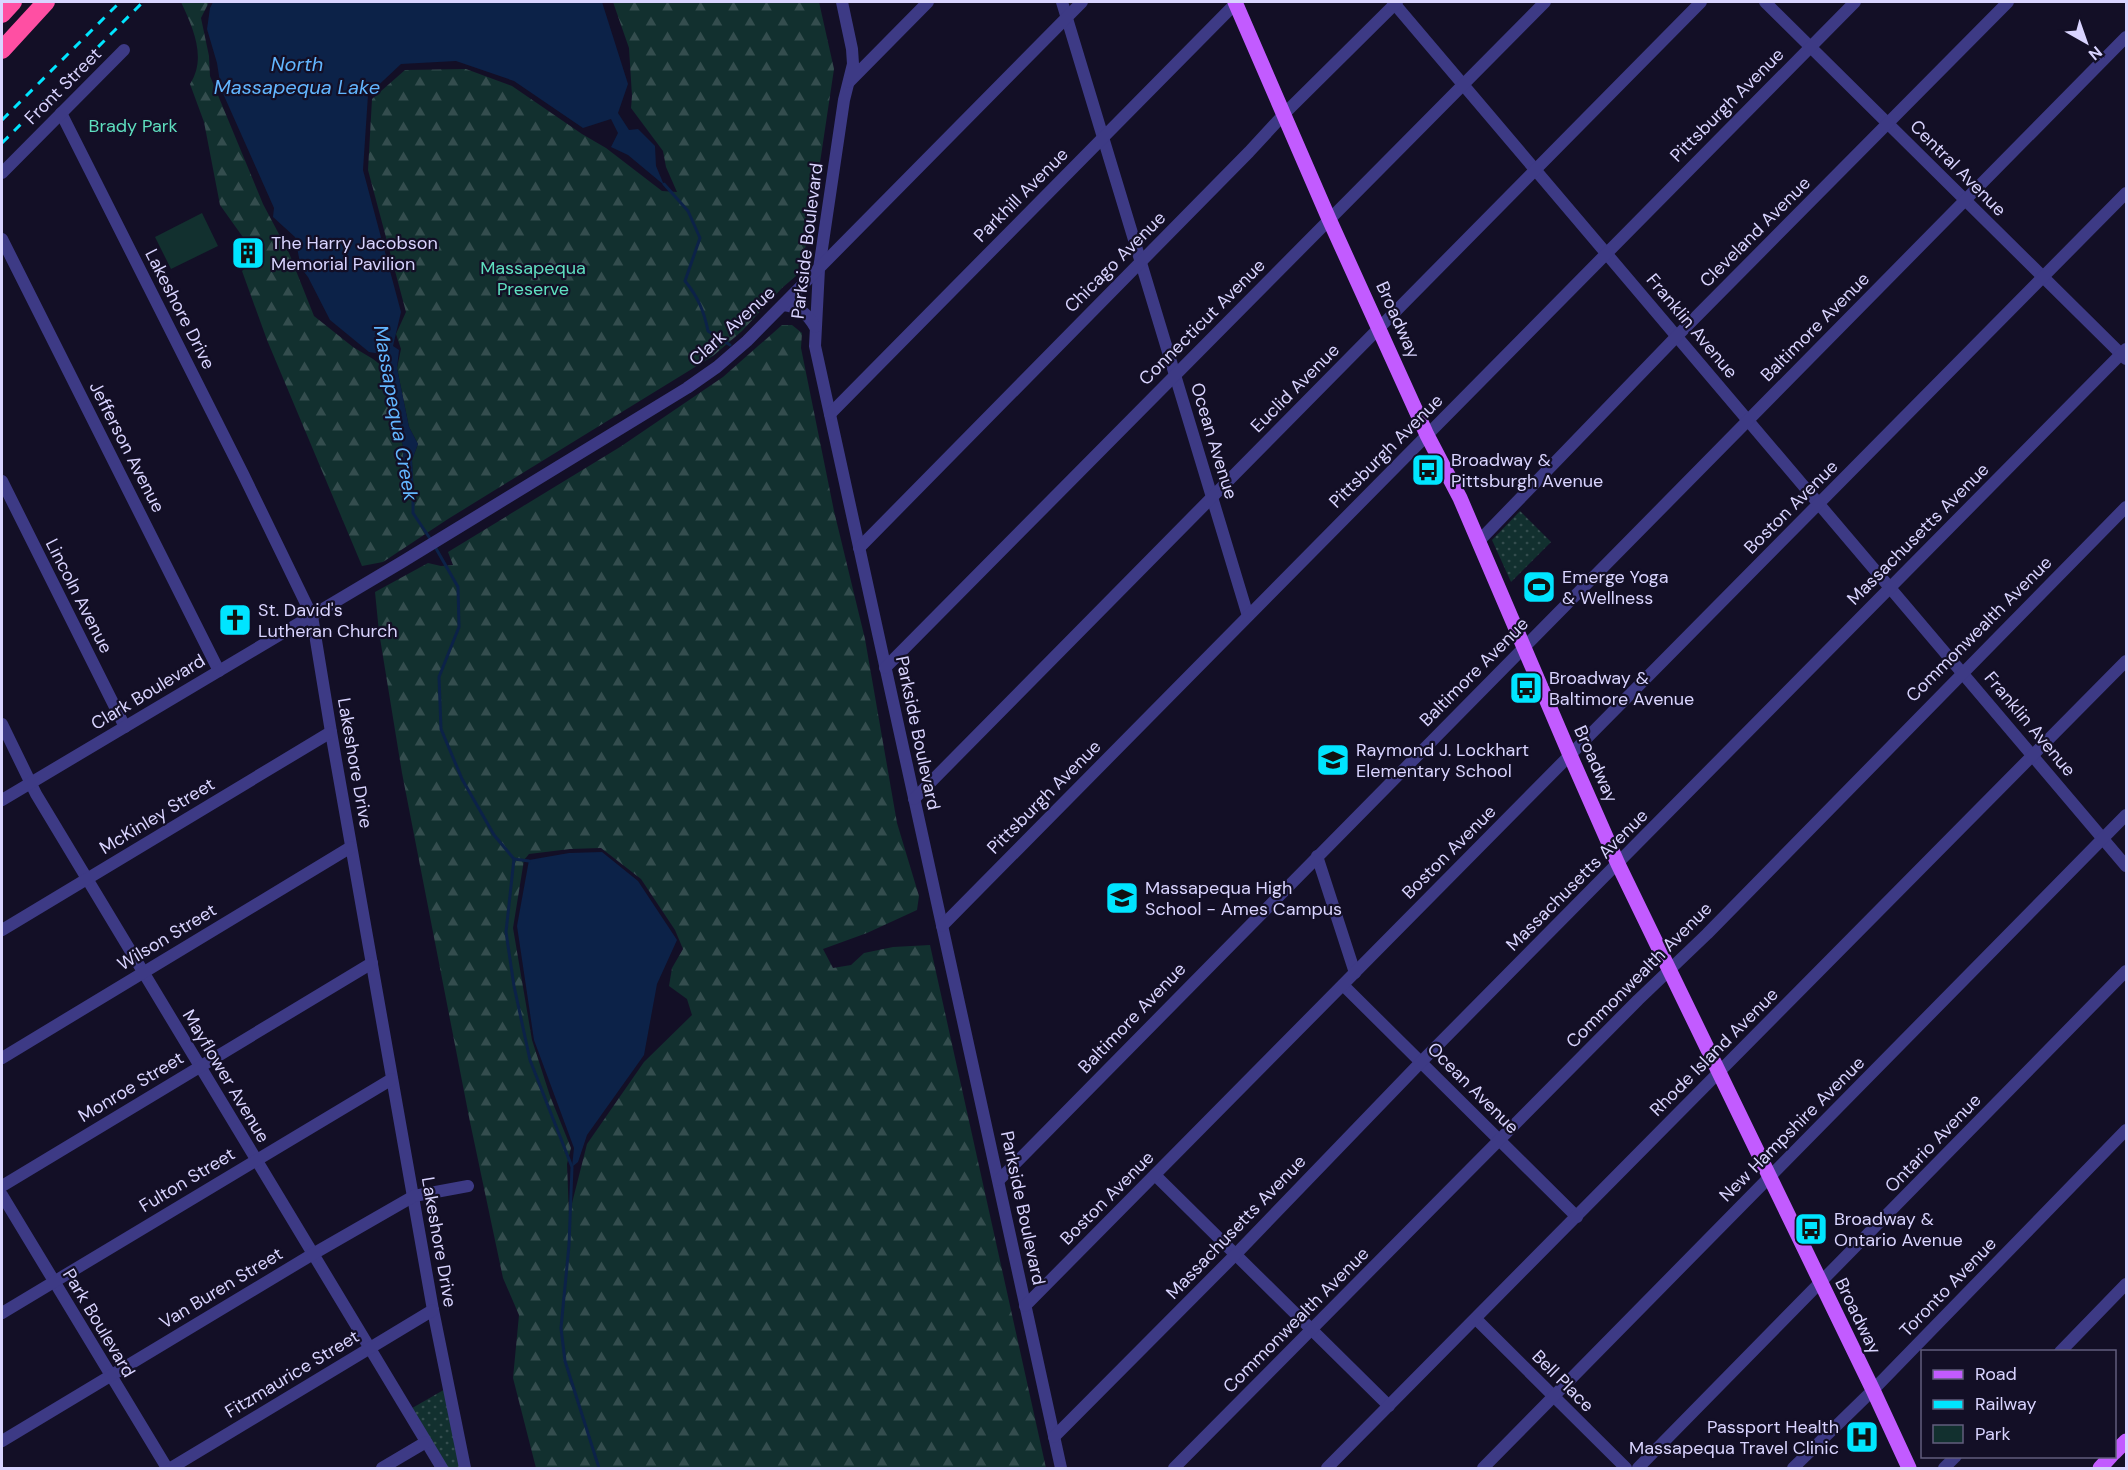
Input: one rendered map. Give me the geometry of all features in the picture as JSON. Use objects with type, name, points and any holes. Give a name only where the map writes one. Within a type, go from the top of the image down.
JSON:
[{"type":"highway","points":[[2,14],[13,2]]},
{"type":"highway","points":[[2,50],[46,2]]},
{"type":"main road","name":"Broadway","points":[[1236,2],[1329,219],[1380,327],[1427,435],[1460,498],[1618,864],[1909,1468]]},
{"type":"main road","points":[[2116,1452],[2127,1441]]},
{"type":"street","name":"Parkside Boulevard","points":[[842,2],[853,64],[847,84],[819,269],[815,346],[1061,1468]]},
{"type":"street","points":[[847,84],[928,2]]},
{"type":"street","name":"Ocean Avenue","points":[[1062,2],[1248,616]]},
{"type":"street","name":"Clark Avenue","points":[[312,616],[687,388],[717,367],[747,341],[819,269],[1082,2]]},
{"type":"street","name":"Parkhill Avenue","points":[[830,414],[1236,2]]},
{"type":"street","name":"Franklin Avenue","points":[[1395,2],[2127,866]]},
{"type":"street","name":"Chicago Avenue","points":[[859,548],[1395,2]]},
{"type":"street","name":"Connecticut Avenue","points":[[885,668],[1545,2]]},
{"type":"street","name":"Euclid Avenue","points":[[914,799],[1701,2]]},
{"type":"street","name":"Central Avenue","points":[[1765,2],[2043,277],[2125,354]]},
{"type":"street","name":"Pittsburgh Avenue","points":[[942,926],[1855,2]]},
{"type":"street","name":"Cleveland Avenue","points":[[1479,541],[1677,336],[2008,2]]},
{"type":"street","name":"Baltimore Avenue","points":[[999,1180],[2127,37]]},
{"type":"street","name":"Front Street","points":[[2,173],[124,50]]},
{"type":"street","name":"Lakeshore Drive","points":[[61,113],[312,616],[433,1310],[465,1468]]},
{"type":"street","name":"Boston Avenue","points":[[1025,1306],[2127,193]]},
{"type":"street","name":"Jefferson Avenue","points":[[2,239],[219,671]]},
{"type":"street","points":[[783,305],[802,310],[815,327]]},
{"type":"street","name":"Massachusetts Avenue","points":[[1054,1437],[1236,1254],[1421,1062],[2125,354]]},
{"type":"street","name":"Lincoln Avenue","points":[[2,481],[125,727]]},
{"type":"street","name":"Commonwealth Avenue","points":[[1174,1468],[2127,507]]},
{"type":"street","name":"Clark Boulevard","points":[[2,800],[312,616]]},
{"type":"street","name":"Rhode Island Avenue","points":[[1327,1468],[2127,661]]},
{"type":"street","name":"Mayflower Avenue","points":[[2,724],[36,794],[442,1468]]},
{"type":"street","name":"McKinley Street","points":[[2,930],[331,732]]},
{"type":"street","name":"New Hampshire Avenue","points":[[1483,1468],[2127,815]]},
{"type":"street","name":"Wilson Street","points":[[2,1058],[351,847]]},
{"type":"street","points":[[1317,856],[1355,973]]},
{"type":"street","name":"Monroe Street","points":[[2,1186],[372,963]]},
{"type":"street","name":"Ontario Avenue","points":[[1638,1468],[2127,971]]},
{"type":"street","name":"Ocean Avenue","points":[[1343,985],[1577,1217]]},
{"type":"street","name":"Fulton Street","points":[[2,1313],[392,1079]]},
{"type":"street","name":"Toronto Avenue","points":[[1793,1468],[1873,1390],[2127,1130]]},
{"type":"street","points":[[1155,1175],[1389,1406]]},
{"type":"street","name":"Van Buren Street","points":[[2,1441],[414,1196],[468,1186]]},
{"type":"street","name":"Park Boulevard","points":[[2,1196],[169,1468]]},
{"type":"street","points":[[2062,1350],[2127,1284]]},
{"type":"street","name":"Fitzmaurice Street","points":[[169,1468],[433,1310]]},
{"type":"street","name":"Bell Place","points":[[1476,1319],[1626,1468]]},
{"type":"street","points":[[382,1468],[426,1442]]},
{"type":"green space","name":"Massapequa Preserve","points":[[181,2],[209,2],[201,18],[209,56],[210,76],[263,204],[289,253],[314,316],[353,347],[382,366],[392,383],[397,424],[403,446],[403,462],[413,492],[412,460],[418,444],[409,427],[397,368],[401,349],[396,334],[406,312],[368,170],[372,99],[405,70],[466,69],[512,86],[606,148],[662,191],[677,192],[666,167],[663,151],[631,108],[629,48],[613,2],[819,2],[834,69],[809,236],[796,276],[742,331],[713,356],[448,519],[383,562],[362,566],[267,340],[242,271],[257,257],[220,205],[204,122],[190,84],[195,74],[198,53],[194,33]]},
{"type":"green space","points":[[202,213],[218,246],[171,269],[155,237]]},
{"type":"green space","points":[[782,325],[792,325],[802,333],[801,348],[834,511],[865,639],[897,823],[919,896],[917,910],[867,933],[823,949],[833,968],[851,965],[864,953],[893,947],[930,945],[1046,1468],[536,1468],[513,1378],[519,1315],[503,1278],[470,1122],[402,773],[379,632],[375,592],[428,563],[441,566],[453,565],[448,552],[620,447],[723,377]],"holes":[[[601,848],[641,879],[675,930],[683,949],[672,968],[669,986],[687,999],[692,1015],[644,1062],[587,1144],[569,1215],[567,1164],[571,1148],[550,1096],[532,1040],[513,928],[524,860],[529,854]]]},
{"type":"green space","points":[[1520,511],[1551,542],[1511,582],[1492,540]]},
{"type":"green space","points":[[447,1388],[465,1468],[441,1468],[407,1411]]},
{"type":"water","name":"North Massapequa Lake","points":[[213,2],[602,2],[628,84],[618,113],[629,130],[638,129],[655,146],[656,166],[664,185],[628,155],[611,147],[618,133],[611,119],[583,128],[514,81],[456,61],[401,64],[368,95],[363,170],[401,312],[393,346],[399,350],[397,368],[409,427],[418,444],[412,460],[414,495],[403,462],[403,446],[397,424],[392,383],[381,354],[369,352],[330,320],[301,268],[295,237],[273,217],[274,208],[221,89],[217,63],[207,29]]},
{"type":"water","points":[[602,852],[638,881],[677,940],[657,984],[644,1055],[587,1135],[578,1162],[572,1167],[574,1148],[534,1040],[517,926],[529,860],[569,853]]},
{"type":"waterway","points":[[664,184],[688,211],[700,238],[685,281],[700,305],[708,331],[730,345]]},
{"type":"waterway","name":"Massapequa Creek","points":[[413,492],[413,513],[431,540]]},
{"type":"waterway","name":"Massapequa Creek","points":[[434,545],[458,587],[459,627],[439,677],[441,729],[462,779],[494,835],[514,859],[506,932],[514,986],[530,1060],[572,1167],[569,1245],[561,1328],[565,1361],[599,1468]]},
{"type":"waterway","points":[[514,859],[529,861]]},
{"type":"railway","points":[[2,120],[120,2]]},
{"type":"railway","points":[[2,143],[143,2]]},
{"type":"place","name":"The Harry Jacobson Memorial Pavilion","points":[[248,253]]},
{"type":"place","name":"Broadway & Pittsburgh Avenue","points":[[1428,470]]},
{"type":"place","name":"Emerge Yoga & Wellness","points":[[1539,587]]},
{"type":"place","name":"St. David's Lutheran Church","points":[[235,620]]},
{"type":"place","name":"Broadway & Baltimore Avenue","points":[[1526,688]]},
{"type":"place","name":"Raymond J. Lockhart Elementary School","points":[[1333,760]]},
{"type":"place","name":"Massapequa High School - Ames Campus","points":[[1122,898]]},
{"type":"place","name":"Broadway & Ontario Avenue","points":[[1811,1229]]},
{"type":"place","name":"Passport Health Massapequa Travel Clinic","points":[[1862,1437]]},
{"type":"park label","name":"Brady Park","points":[[133,126]]}]
